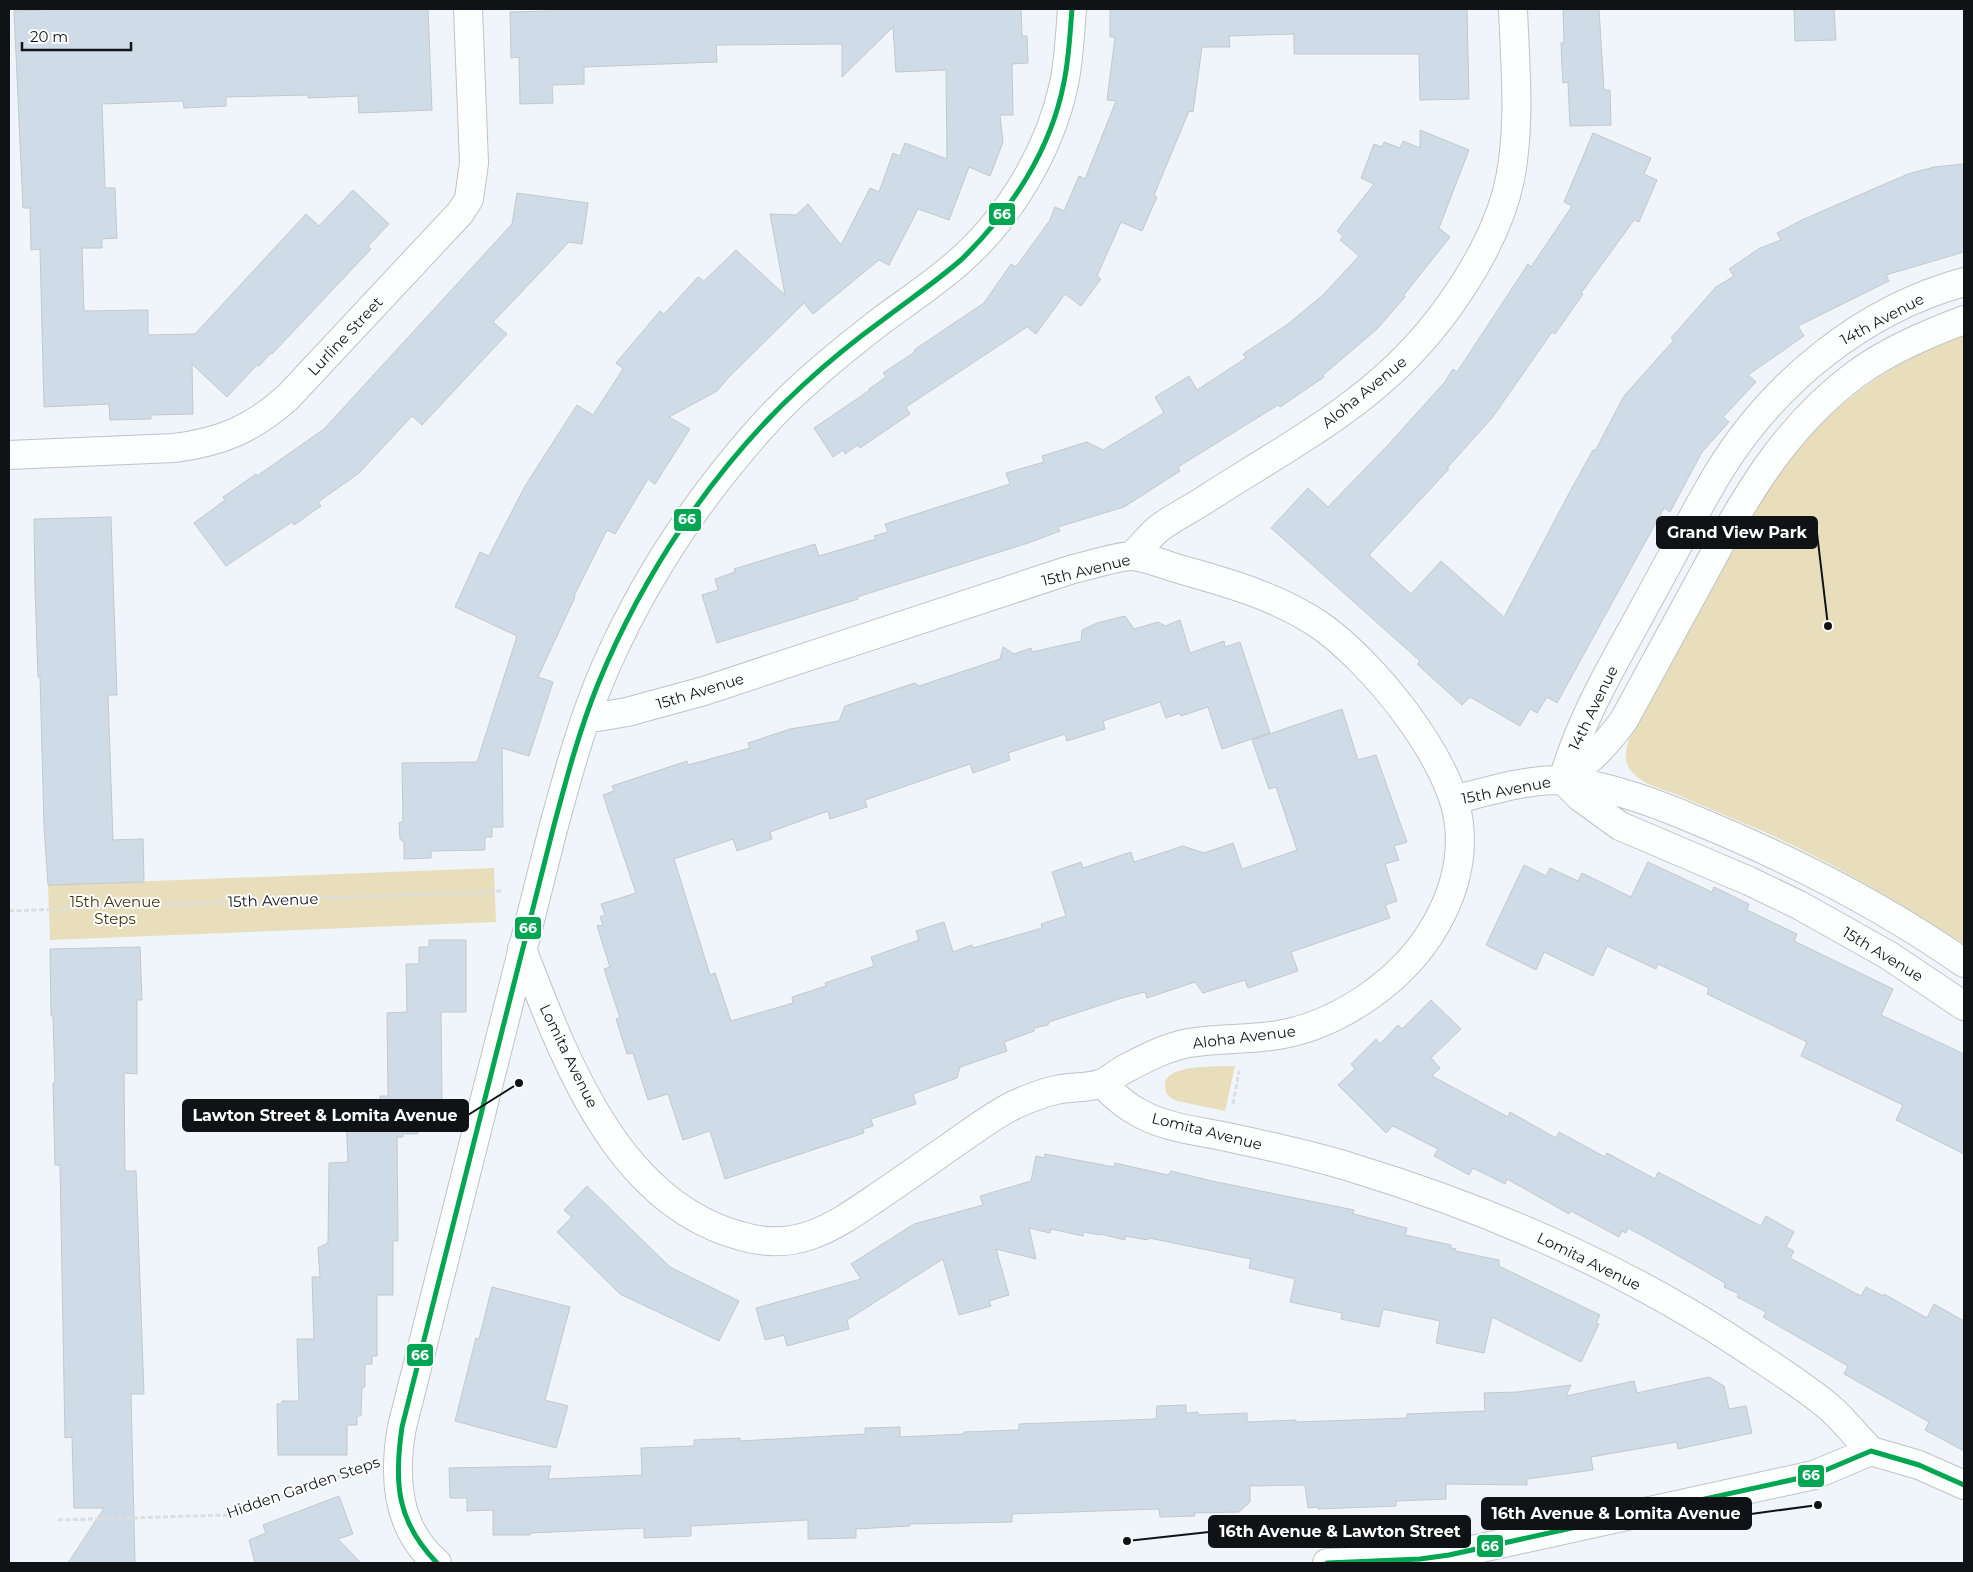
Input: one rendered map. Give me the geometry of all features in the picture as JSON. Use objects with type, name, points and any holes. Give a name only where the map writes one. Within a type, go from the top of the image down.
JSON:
[{"type":"street","name":"Lurline Street","points":[[9,454],[200,445],[224,438],[247,428],[288,397],[460,213],[469,198],[474,163],[468,9]]},
{"type":"street","points":[[437,1563],[418,1542],[405,1517],[397,1488],[397,1455],[402,1427],[537,890],[566,782],[586,719],[606,667],[658,565],[722,474],[760,429],[799,389],[838,354],[962,259],[987,233],[1012,201],[1033,165],[1051,127],[1064,84],[1072,9]]},
{"type":"street","name":"Aloha Avenue","points":[[1132,556],[1159,528],[1341,414],[1409,356],[1440,320],[1464,285],[1485,248],[1499,215],[1510,180],[1515,145],[1516,111],[1513,9]]},
{"type":"street","name":"14th Avenue","points":[[1563,780],[1570,755],[1592,704],[1719,471],[1759,416],[1784,389],[1835,345],[1896,309],[1964,282]]},
{"type":"street","name":"14th Avenue","points":[[1563,780],[1588,762],[1608,741],[1624,720],[1750,490],[1786,440],[1809,414],[1856,374],[1912,341],[1964,320]]},
{"type":"street","name":"15th Avenue","points":[[586,719],[627,712],[704,691],[1073,570],[1132,556],[1226,582],[1258,593],[1289,607],[1318,624],[1345,645],[1370,669],[1392,696],[1434,756],[1454,800],[1509,787],[1563,780],[1626,792],[1764,849],[1863,899],[1907,925],[1964,963]]},
{"type":"street","name":"15th Avenue","points":[[1563,780],[1580,797],[1620,826],[1749,881],[1799,905],[1888,955],[1964,1006]]},
{"type":"street","name":"Aloha Avenue","points":[[1102,1083],[1162,1051],[1187,1043],[1275,1036],[1327,1021],[1353,1007],[1376,991],[1416,953],[1434,930],[1447,903],[1456,877],[1460,850],[1459,821],[1454,800]]},
{"type":"street","name":"Lomita Avenue","points":[[522,949],[546,1010],[581,1088],[600,1120],[621,1148],[642,1174],[664,1196],[710,1225],[738,1236],[762,1241],[785,1241],[809,1236],[857,1211],[984,1123],[1015,1104],[1056,1090],[1102,1083],[1121,1103],[1144,1116],[1167,1124],[1303,1154],[1399,1182],[1518,1227],[1595,1262],[1685,1310],[1768,1363],[1830,1408],[1871,1451]]},
{"type":"street","points":[[1327,1563],[1420,1559],[1449,1555],[1814,1475],[1871,1451],[1918,1465],[1964,1485]]},
{"type":"path","name":"15th Avenue","points":[[9,911],[537,890]]},
{"type":"path","points":[[1226,1137],[1245,1038]]},
{"type":"path","name":"Hidden Garden Steps","points":[[58,1520],[228,1515],[397,1455]]},
{"type":"green space","points":[[1964,335],[1964,944],[1893,899],[1819,858],[1769,834],[1643,782],[1630,770],[1626,758],[1629,739],[1746,524],[1789,461],[1837,409],[1865,387],[1895,367],[1928,350]]},
{"type":"green space","name":"15th Avenue Steps","points":[[494,868],[496,922],[50,940],[48,885]]},
{"type":"green space","points":[[1235,1066],[1225,1111],[1177,1101],[1166,1092],[1166,1079],[1182,1070]]},
{"type":"building","points":[[62,9],[428,9],[432,110],[359,113],[358,96],[308,98],[308,95],[226,97],[226,106],[184,108],[183,101],[102,104],[105,188],[115,188],[117,238],[102,239],[102,248],[82,248],[84,311],[148,310],[148,335],[195,334],[306,214],[319,226],[353,190],[389,224],[368,246],[371,249],[272,354],[259,366],[257,365],[227,397],[192,364],[193,414],[151,415],[151,419],[110,420],[109,404],[44,407],[40,249],[31,250],[30,208],[23,208],[14,11]]},
{"type":"building","points":[[551,9],[1021,9],[1022,36],[1027,36],[1028,63],[1012,64],[1013,115],[1000,115],[1003,142],[990,176],[969,167],[949,220],[918,209],[889,265],[879,260],[813,314],[804,303],[717,391],[669,417],[690,429],[655,484],[648,479],[615,534],[607,530],[574,596],[538,677],[553,682],[529,756],[502,748],[503,827],[492,827],[492,837],[485,837],[485,850],[431,851],[431,858],[404,859],[404,842],[400,839],[399,823],[403,821],[402,763],[477,762],[517,636],[455,607],[480,552],[489,556],[525,486],[577,405],[593,415],[623,369],[616,363],[660,311],[664,314],[698,277],[704,281],[736,250],[785,295],[770,214],[796,215],[808,204],[841,245],[870,188],[879,192],[893,153],[900,156],[905,143],[947,159],[946,70],[896,72],[893,27],[842,77],[842,44],[716,45],[717,62],[584,67],[584,84],[552,85],[553,103],[520,104],[519,57],[511,58],[510,12],[551,11]]},
{"type":"building","points":[[1110,9],[1467,9],[1469,99],[1420,100],[1419,54],[1294,54],[1294,34],[1229,36],[1230,47],[1202,47],[1193,112],[1189,111],[1154,195],[1157,197],[1142,231],[1121,222],[1097,276],[1101,279],[1081,306],[1065,294],[1036,334],[1027,327],[906,407],[910,414],[860,448],[858,445],[845,454],[843,450],[833,457],[814,428],[870,390],[886,377],[883,373],[915,352],[914,350],[984,303],[1011,264],[1016,267],[1050,220],[1055,207],[1064,211],[1079,176],[1085,179],[1116,101],[1107,100],[1115,37],[1110,37]]},
{"type":"building","points":[[1563,9],[1599,9],[1604,90],[1610,90],[1611,125],[1570,126],[1568,82],[1563,83],[1562,68],[1561,43],[1564,43]]},
{"type":"building","points":[[1794,9],[1834,9],[1836,40],[1795,41]]},
{"type":"building","points":[[1420,130],[1469,150],[1439,228],[1450,237],[1404,295],[1405,297],[1377,329],[1323,375],[1324,377],[1280,407],[1278,405],[1178,467],[1180,471],[1124,507],[1058,527],[1060,531],[1028,543],[717,643],[702,595],[718,590],[715,579],[735,572],[734,569],[815,544],[819,556],[876,539],[874,536],[888,532],[885,524],[1010,484],[1006,473],[1044,462],[1042,456],[1087,442],[1103,450],[1164,413],[1155,397],[1189,376],[1197,390],[1246,358],[1243,354],[1288,324],[1323,295],[1359,256],[1340,240],[1343,236],[1337,231],[1374,184],[1361,178],[1374,144],[1382,147],[1384,142],[1400,148],[1403,141],[1420,148]]},
{"type":"building","points":[[1593,133],[1651,158],[1644,174],[1657,180],[1639,222],[1634,220],[1581,293],[1583,294],[1555,334],[1552,332],[1492,418],[1447,468],[1449,469],[1369,555],[1411,594],[1441,561],[1504,617],[1566,499],[1593,450],[1595,451],[1624,396],[1674,340],[1671,338],[1716,287],[1734,276],[1729,269],[1760,248],[1781,240],[1777,233],[1804,219],[1908,174],[1934,167],[1964,164],[1964,252],[1886,275],[1889,281],[1798,326],[1804,336],[1748,375],[1756,382],[1723,417],[1729,422],[1702,452],[1670,512],[1664,508],[1557,703],[1547,697],[1537,713],[1530,709],[1520,726],[1470,697],[1462,705],[1417,664],[1420,661],[1271,528],[1308,488],[1328,507],[1388,445],[1444,383],[1453,369],[1457,372],[1528,264],[1531,267],[1572,206],[1564,202]]},
{"type":"building","points":[[517,193],[588,203],[582,244],[569,242],[493,322],[507,334],[422,425],[412,416],[359,473],[318,502],[321,506],[294,525],[292,522],[226,566],[194,523],[225,500],[223,497],[256,474],[257,476],[324,429],[512,224]]},
{"type":"building","points":[[111,517],[117,695],[108,695],[113,840],[143,839],[144,882],[48,885],[44,826],[40,677],[38,677],[34,519]]},
{"type":"building","points":[[1125,616],[1134,629],[1158,622],[1165,626],[1180,620],[1190,653],[1224,641],[1225,647],[1240,642],[1270,733],[1222,749],[1208,707],[1181,716],[1180,713],[1166,718],[1160,702],[1103,721],[1105,729],[1067,741],[1065,734],[1008,753],[1010,760],[973,773],[970,764],[865,800],[867,807],[830,819],[828,811],[770,832],[772,839],[737,851],[733,839],[674,859],[710,975],[715,973],[731,1021],[793,1003],[792,997],[826,986],[825,983],[874,966],[871,957],[919,940],[916,931],[944,922],[953,952],[972,945],[973,948],[1042,928],[1041,924],[1066,916],[1052,872],[1081,862],[1083,868],[1131,852],[1134,862],[1183,846],[1204,853],[1233,843],[1242,869],[1297,850],[1276,787],[1269,789],[1252,740],[1342,709],[1358,760],[1376,755],[1407,842],[1394,846],[1399,860],[1385,864],[1397,901],[1385,905],[1390,918],[1291,952],[1298,971],[1248,988],[1245,980],[1203,993],[1195,982],[1147,998],[1145,992],[1122,998],[1049,1022],[1048,1025],[1034,1028],[1034,1031],[1004,1042],[1007,1051],[960,1067],[957,1078],[913,1094],[916,1104],[871,1119],[873,1126],[863,1129],[864,1133],[725,1179],[710,1131],[683,1140],[668,1094],[648,1100],[633,1053],[627,1054],[616,1019],[620,1018],[604,969],[610,967],[597,926],[603,925],[600,917],[605,915],[601,904],[636,893],[603,795],[614,791],[612,786],[687,761],[688,765],[750,748],[748,743],[790,729],[839,721],[845,706],[915,683],[919,686],[1000,659],[1003,647],[1014,654],[1031,648],[1032,652],[1081,641],[1082,630],[1097,623]]},
{"type":"building","points":[[1648,862],[1712,892],[1714,887],[1749,904],[1747,910],[1797,934],[1794,941],[1893,989],[1881,1015],[1964,1054],[1964,1154],[1896,1120],[1903,1105],[1801,1056],[1807,1042],[1707,994],[1709,988],[1658,964],[1656,969],[1607,946],[1593,976],[1544,952],[1536,970],[1486,945],[1524,865],[1546,876],[1550,868],[1578,881],[1582,873],[1631,897]]},
{"type":"building","points":[[429,940],[466,940],[466,1012],[441,1012],[442,1098],[434,1130],[418,1131],[418,1134],[403,1134],[403,1137],[397,1137],[398,1241],[393,1241],[393,1295],[377,1295],[377,1356],[372,1356],[372,1364],[365,1364],[365,1387],[362,1387],[361,1416],[357,1416],[357,1425],[347,1425],[347,1455],[278,1455],[277,1404],[282,1404],[282,1401],[299,1401],[297,1339],[314,1339],[312,1277],[320,1277],[318,1248],[328,1243],[329,1163],[348,1162],[346,1119],[357,1119],[357,1103],[380,1103],[380,1096],[388,1096],[387,1013],[407,1012],[406,964],[419,964],[419,947],[429,947]]},
{"type":"building","points":[[140,947],[142,1000],[137,1000],[137,1074],[124,1073],[125,1171],[136,1171],[144,1394],[131,1394],[135,1563],[68,1563],[104,1508],[74,1508],[72,1437],[65,1438],[60,1165],[55,1165],[53,1083],[55,1083],[50,949]]},
{"type":"building","points":[[1431,1000],[1461,1029],[1431,1058],[1440,1068],[1432,1076],[1508,1117],[1510,1112],[1556,1138],[1559,1132],[1605,1157],[1607,1153],[1655,1179],[1658,1172],[1761,1226],[1766,1216],[1794,1232],[1786,1247],[1794,1251],[1790,1258],[1861,1296],[1866,1287],[1883,1296],[1884,1294],[1927,1318],[1934,1304],[1964,1321],[1964,1451],[1925,1430],[1929,1422],[1844,1374],[1848,1366],[1763,1317],[1766,1312],[1737,1297],[1739,1294],[1724,1287],[1725,1283],[1663,1247],[1628,1228],[1626,1233],[1622,1231],[1619,1237],[1571,1211],[1569,1214],[1507,1179],[1505,1184],[1473,1168],[1469,1175],[1434,1156],[1438,1149],[1393,1126],[1386,1133],[1338,1085],[1355,1069],[1351,1064],[1376,1039],[1380,1044],[1398,1025],[1402,1029]]},
{"type":"building","points":[[1045,1154],[1114,1167],[1115,1163],[1168,1175],[1171,1171],[1354,1210],[1353,1214],[1407,1228],[1405,1235],[1451,1245],[1451,1248],[1456,1249],[1455,1251],[1499,1260],[1499,1266],[1600,1315],[1596,1323],[1599,1324],[1581,1362],[1492,1317],[1484,1353],[1436,1343],[1440,1321],[1383,1309],[1379,1327],[1341,1319],[1342,1313],[1290,1302],[1295,1279],[1249,1268],[1251,1259],[1149,1238],[1148,1240],[1125,1236],[1125,1240],[1084,1232],[1083,1236],[1051,1229],[1050,1233],[1029,1228],[1036,1259],[996,1249],[1009,1295],[989,1301],[991,1306],[959,1315],[943,1259],[847,1320],[849,1329],[787,1346],[784,1335],[765,1340],[756,1308],[861,1279],[851,1264],[914,1224],[983,1205],[980,1196],[1031,1181],[1036,1156],[1044,1158]]},
{"type":"building","points":[[587,1186],[670,1267],[739,1301],[719,1341],[620,1294],[557,1232],[572,1217],[564,1210]]},
{"type":"building","points":[[492,1287],[570,1307],[545,1400],[568,1406],[556,1448],[455,1421],[476,1338],[479,1339]]},
{"type":"building","points":[[1709,1377],[1724,1386],[1729,1409],[1746,1406],[1752,1433],[1678,1449],[1677,1442],[1591,1457],[1593,1470],[1527,1479],[1527,1485],[1446,1484],[1446,1499],[1396,1501],[1396,1506],[1308,1508],[1305,1485],[1250,1486],[1250,1502],[1239,1512],[1194,1513],[1195,1516],[1160,1517],[1159,1509],[1012,1514],[1012,1522],[910,1524],[910,1526],[856,1529],[856,1538],[808,1539],[808,1520],[691,1526],[691,1536],[644,1538],[644,1528],[530,1533],[530,1535],[493,1535],[493,1510],[467,1511],[467,1498],[450,1498],[449,1468],[551,1466],[548,1479],[642,1475],[641,1448],[694,1446],[694,1440],[740,1438],[740,1441],[865,1434],[865,1428],[900,1427],[900,1437],[964,1434],[964,1432],[1019,1430],[1019,1424],[1156,1419],[1157,1406],[1186,1405],[1186,1413],[1198,1412],[1198,1415],[1247,1413],[1247,1422],[1407,1418],[1407,1414],[1485,1411],[1484,1393],[1518,1392],[1571,1385],[1566,1396],[1634,1381],[1637,1393]]},
{"type":"building","points":[[339,1496],[353,1534],[338,1539],[361,1563],[255,1563],[249,1540],[266,1533],[263,1525]]},
{"type":"transit line","name":"66","points":[[437,1563],[413,1532],[401,1500],[398,1466],[402,1427],[553,829],[579,738],[598,684],[636,602],[659,563],[684,524],[739,451],[822,368],[962,259],[997,221],[1012,200],[1039,155],[1058,107],[1067,64],[1072,9]]},
{"type":"transit line","name":"66","points":[[1327,1563],[1420,1559],[1449,1555],[1814,1475],[1871,1451],[1919,1465],[1964,1485]]},
{"type":"place","name":"Grand View Park","points":[[1828,626]]},
{"type":"place","name":"Lawton Street & Lomita Avenue","points":[[519,1083]]},
{"type":"place","name":"16th Avenue & Lomita Avenue","points":[[1818,1505]]},
{"type":"place","name":"16th Avenue & Lawton Street","points":[[1127,1541]]}]
